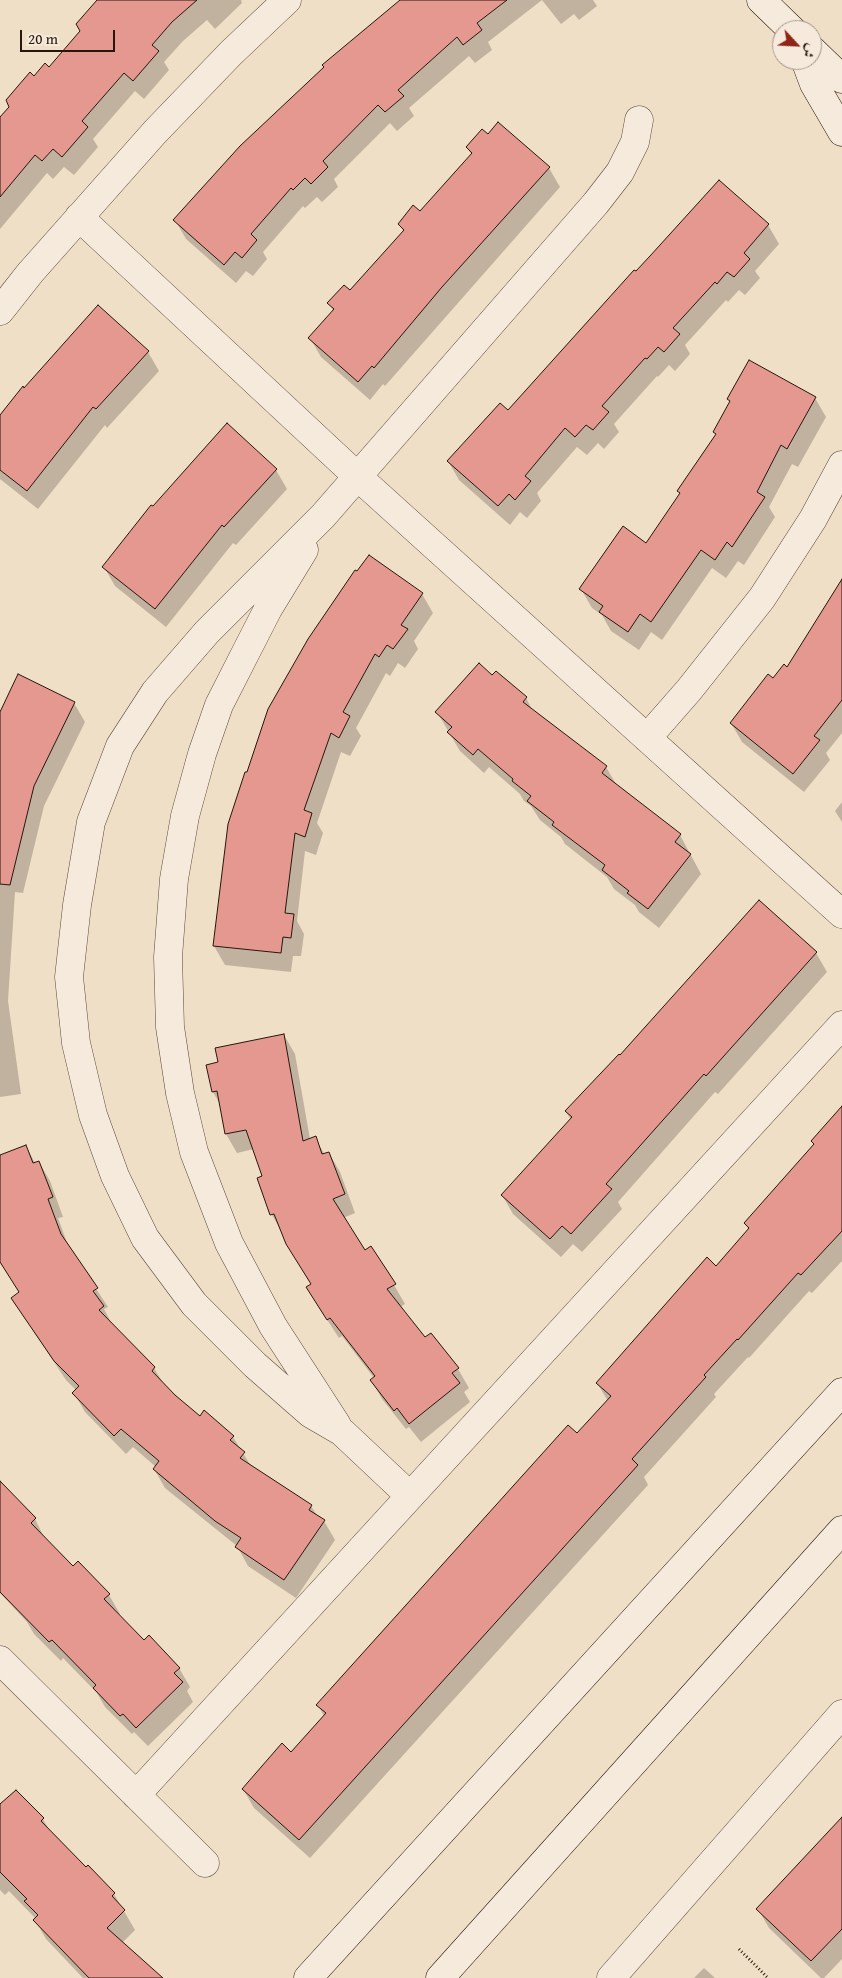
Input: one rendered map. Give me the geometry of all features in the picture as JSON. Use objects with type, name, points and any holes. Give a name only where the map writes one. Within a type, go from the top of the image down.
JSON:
[{"type":"street","points":[[0,311],[30,273],[155,132],[231,53],[287,0]]},
{"type":"street","points":[[761,0],[782,20]]},
{"type":"street","points":[[826,61],[814,84],[842,132]]},
{"type":"street","points":[[410,1496],[342,1432],[311,1414],[255,1366],[194,1304],[145,1238],[115,1176],[93,1115],[76,1043],[69,977],[77,905],[91,822],[120,746],[155,692],[207,632],[323,516],[596,204],[620,172],[635,142],[639,120]]},
{"type":"street","points":[[79,217],[357,476],[842,914]]},
{"type":"street","points":[[647,738],[689,690],[762,598],[813,519],[842,465]]},
{"type":"street","points":[[323,516],[268,609],[219,705],[202,754],[185,816],[174,879],[168,957],[170,1027],[180,1093],[194,1152],[229,1243],[273,1326],[342,1432]]},
{"type":"street","points":[[136,1794],[842,1025]]},
{"type":"street","points":[[308,1978],[842,1392]]},
{"type":"street","points":[[440,1978],[842,1530]]},
{"type":"street","points":[[0,1660],[204,1863]]},
{"type":"street","points":[[611,1978],[842,1714]]},
{"type":"path","points":[[739,1949],[768,1978]]},
{"type":"building","points":[[97,0],[197,0],[172,22],[152,45],[159,51],[133,81],[124,73],[82,121],[88,127],[62,157],[53,149],[42,161],[35,155],[0,197],[0,117],[9,107],[6,100],[30,72],[34,76],[45,63],[49,67],[80,31],[76,24]]},
{"type":"building","points":[[400,0],[507,0],[477,23],[482,30],[463,45],[457,37],[398,90],[404,96],[385,112],[378,105],[323,161],[328,167],[311,184],[305,178],[293,190],[291,188],[251,234],[257,240],[242,258],[235,252],[224,265],[173,220],[240,146],[324,67],[322,65]]},
{"type":"building","points":[[498,122],[550,167],[442,287],[374,368],[372,366],[358,382],[308,338],[334,309],[327,303],[344,285],[350,290],[404,230],[398,224],[413,205],[420,211],[472,153],[466,147],[482,129],[488,134]]},
{"type":"building","points":[[719,180],[769,224],[744,253],[750,259],[734,277],[727,272],[717,284],[715,282],[673,328],[680,334],[664,352],[658,347],[647,359],[645,358],[602,406],[609,412],[593,430],[586,425],[575,437],[565,428],[525,476],[531,481],[515,500],[509,494],[498,506],[447,461],[500,403],[508,410],[634,270],[636,271]]},
{"type":"building","points":[[98,305],[149,351],[96,409],[93,407],[27,491],[0,470],[0,415],[23,386],[24,388]]},
{"type":"building","points":[[749,360],[816,397],[787,449],[781,445],[757,492],[765,497],[732,547],[727,542],[715,560],[701,550],[651,622],[640,614],[628,632],[599,612],[603,606],[579,589],[623,526],[646,543],[680,493],[677,491],[716,434],[713,432],[730,401],[727,399]]},
{"type":"building","points":[[227,423],[277,469],[224,527],[222,525],[155,609],[102,567],[151,505],[153,506]]},
{"type":"building","points":[[369,555],[423,593],[401,625],[408,629],[393,649],[387,645],[379,657],[375,654],[343,712],[350,716],[339,738],[331,733],[304,810],[312,813],[305,837],[295,833],[285,913],[294,914],[291,938],[283,937],[281,953],[213,946],[228,824],[268,709],[308,639],[355,570],[357,571]]},
{"type":"building","points":[[842,579],[842,700],[814,736],[820,740],[793,774],[730,723],[768,674],[773,678],[784,664],[787,667]]},
{"type":"building","points":[[479,663],[492,675],[496,671],[527,697],[523,702],[607,766],[602,773],[681,834],[675,842],[691,854],[648,909],[602,870],[605,865],[552,825],[554,822],[527,801],[531,796],[512,781],[513,779],[478,749],[473,755],[447,732],[452,727],[435,712]]},
{"type":"building","points":[[18,674],[75,702],[34,786],[10,885],[0,884],[0,712]]},
{"type":"building","points":[[759,900],[817,952],[706,1076],[704,1074],[606,1184],[612,1189],[571,1234],[562,1226],[550,1239],[501,1195],[572,1117],[565,1111],[620,1055]]},
{"type":"building","points":[[284,1034],[303,1141],[316,1136],[322,1154],[329,1152],[345,1194],[333,1199],[365,1250],[371,1246],[396,1284],[387,1289],[425,1337],[431,1333],[459,1368],[452,1373],[460,1383],[409,1424],[397,1408],[394,1411],[370,1380],[375,1376],[330,1318],[327,1320],[306,1287],[311,1284],[286,1244],[274,1214],[270,1215],[257,1178],[262,1176],[246,1130],[225,1134],[217,1091],[212,1092],[206,1065],[218,1062],[215,1048]]},
{"type":"building","points":[[842,1106],[842,1231],[801,1275],[798,1273],[704,1375],[706,1377],[632,1459],[638,1465],[299,1840],[242,1789],[282,1743],[291,1752],[326,1713],[316,1705],[568,1425],[577,1433],[611,1396],[596,1383],[707,1257],[716,1266],[749,1228],[744,1223],[814,1144],[811,1141]]},
{"type":"building","points":[[26,1145],[33,1163],[39,1161],[53,1197],[48,1199],[61,1234],[98,1288],[93,1291],[104,1306],[99,1310],[155,1367],[152,1371],[175,1395],[200,1416],[204,1410],[234,1436],[230,1440],[245,1452],[240,1458],[312,1505],[309,1510],[325,1520],[284,1580],[235,1547],[241,1538],[215,1521],[153,1469],[159,1461],[121,1429],[114,1436],[72,1393],[79,1386],[54,1361],[11,1298],[19,1292],[0,1262],[0,1155]]},
{"type":"building","points":[[0,1481],[36,1518],[31,1523],[73,1566],[78,1561],[110,1594],[104,1599],[144,1640],[149,1635],[180,1668],[174,1673],[183,1682],[136,1728],[123,1714],[120,1716],[93,1688],[96,1685],[52,1640],[49,1642],[0,1592]]},
{"type":"building","points":[[16,1790],[44,1818],[41,1821],[86,1867],[88,1865],[115,1893],[112,1896],[125,1910],[107,1928],[163,1978],[89,1978],[33,1920],[38,1915],[24,1901],[27,1899],[0,1872],[0,1804]]},
{"type":"building","points":[[842,1817],[842,1929],[811,1961],[756,1909]]}]
